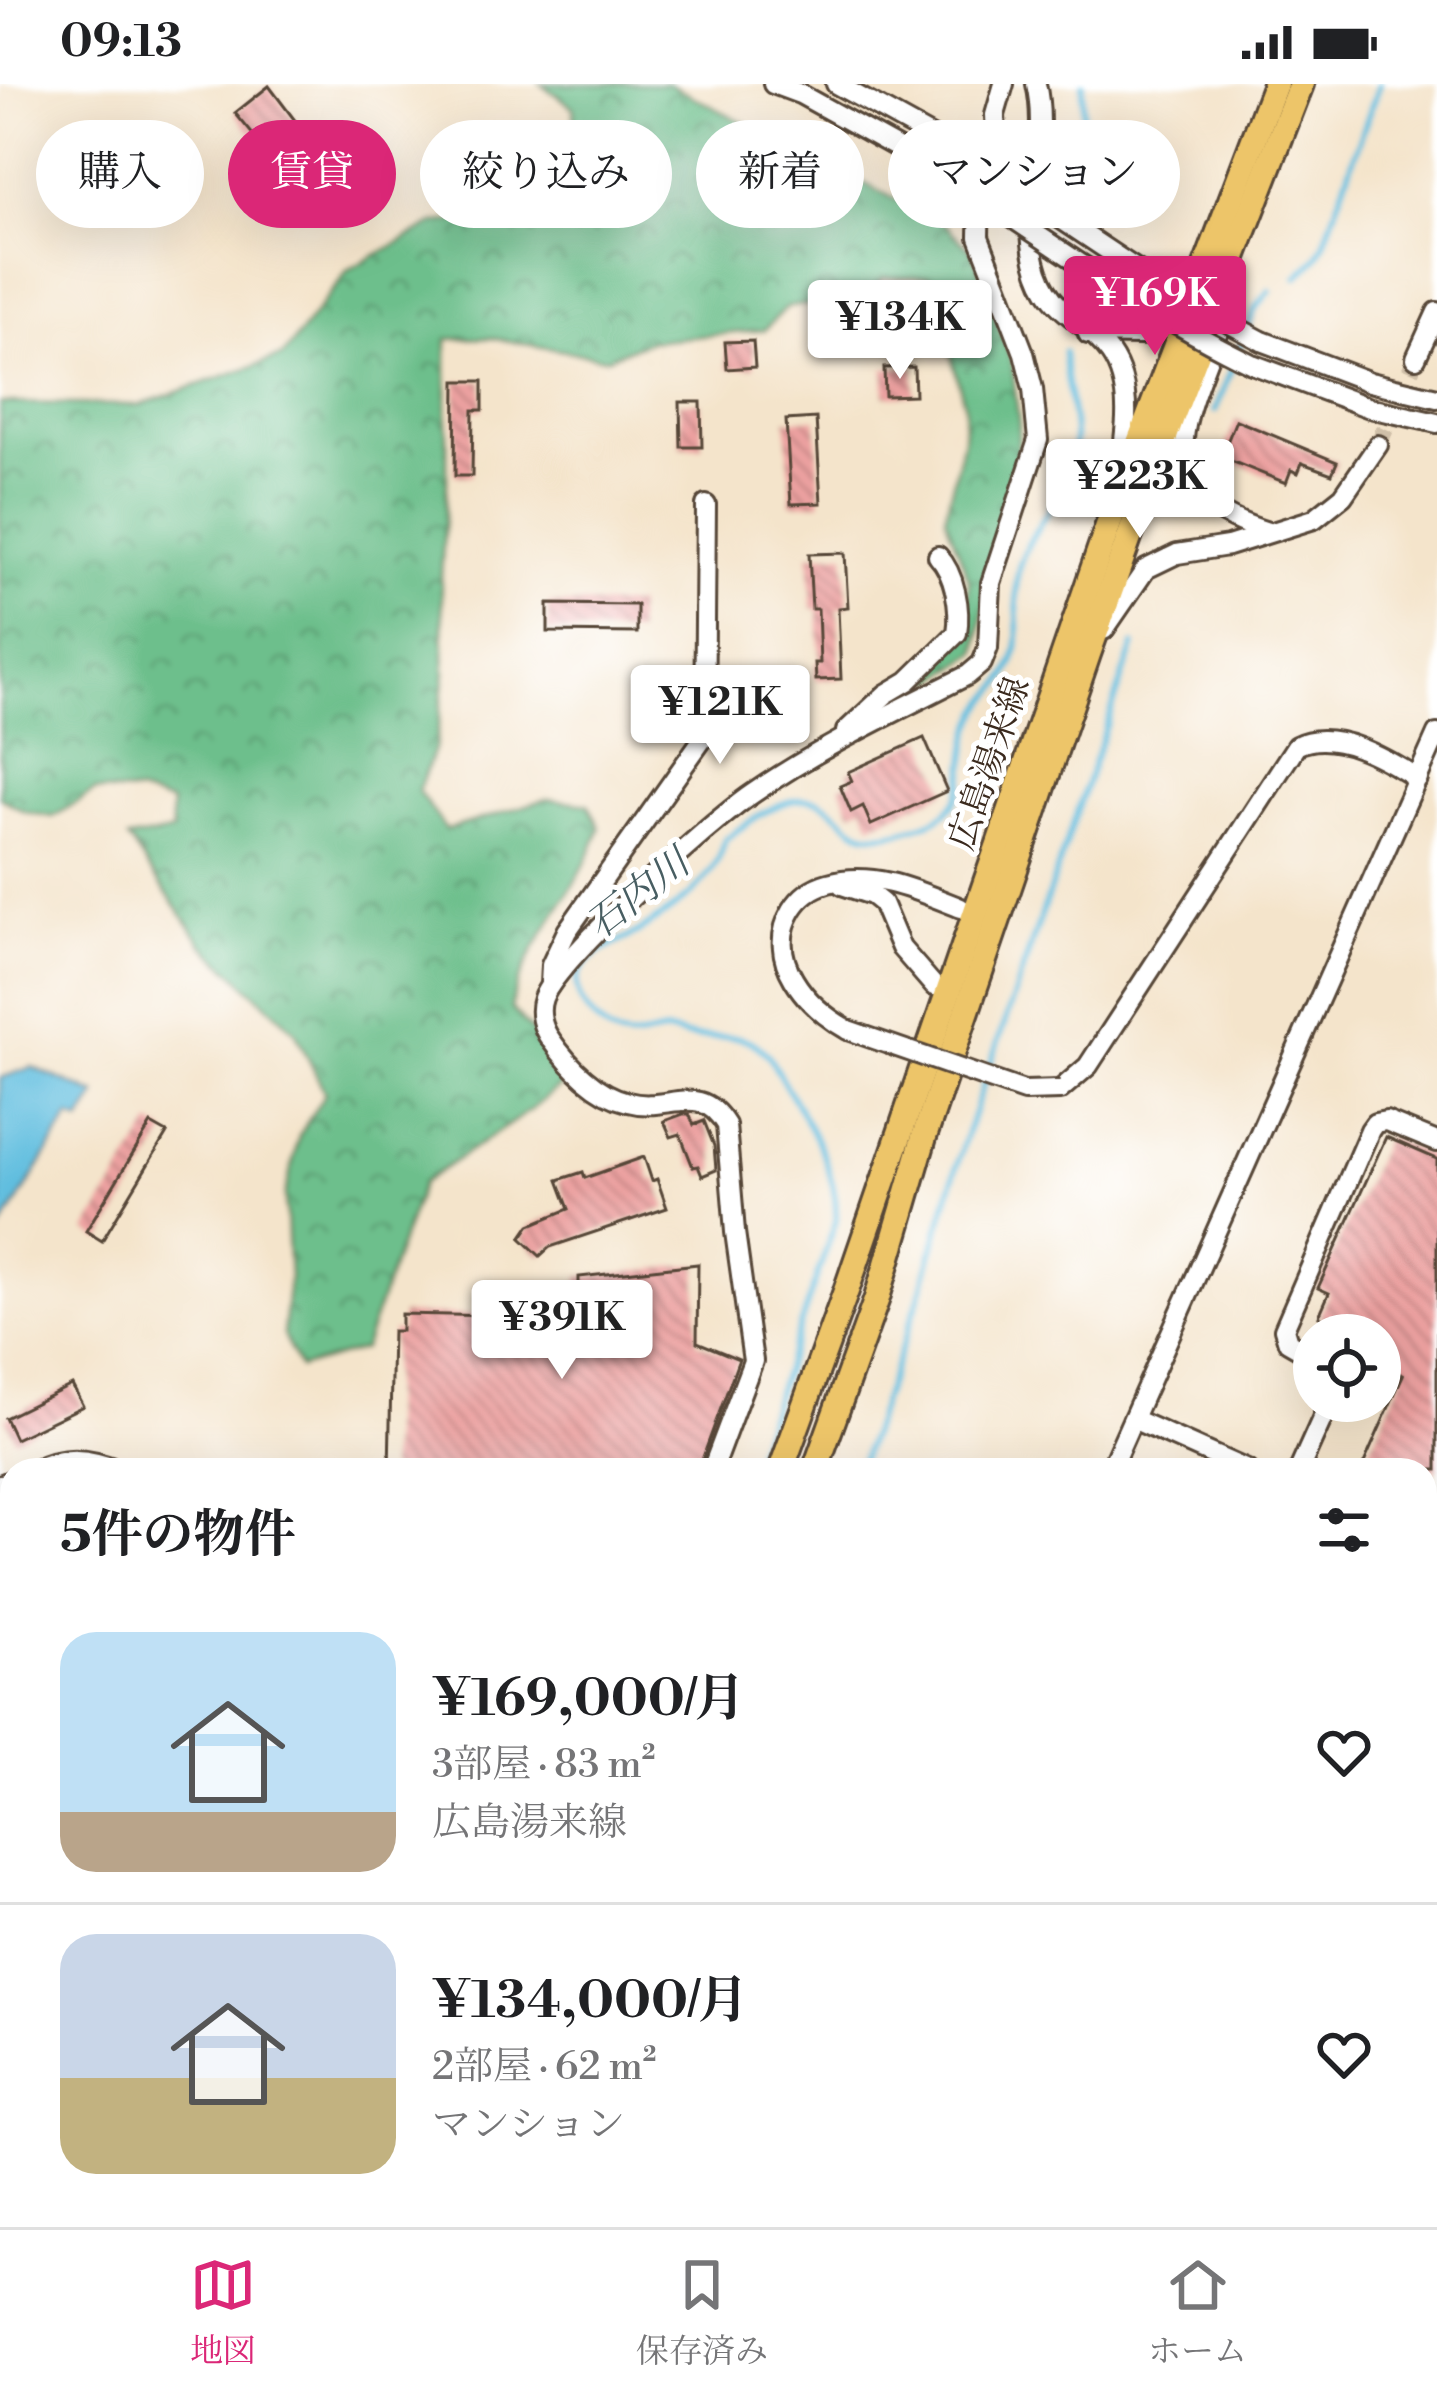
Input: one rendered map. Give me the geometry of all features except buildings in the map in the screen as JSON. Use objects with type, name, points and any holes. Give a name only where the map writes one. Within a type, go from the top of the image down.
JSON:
[{"type":"main road","name":"広島湯来線","points":[[785,1458],[1112,514],[1275,84]]},
{"type":"main road","name":"広島湯来線","points":[[819,1458],[877,1298],[924,1137],[1088,654],[1300,84]]},
{"type":"main road","points":[[871,1218],[887,1125],[934,986],[969,886],[996,852]]},
{"type":"street","points":[[773,84],[800,94],[958,182],[1149,308],[1252,364],[1370,408],[1437,424]]},
{"type":"street","points":[[836,84],[968,157],[1169,291],[1262,341],[1370,382],[1437,398]]},
{"type":"street","points":[[717,1458],[753,1361],[725,1125],[704,1101],[637,1104],[604,1093],[547,1035],[542,1000],[596,932],[748,796],[982,663],[988,648],[992,583],[1038,440],[1024,353],[979,237],[980,187],[996,138],[995,115],[1004,84]]},
{"type":"street","points":[[1036,84],[1040,119],[1031,213],[1036,263],[1058,308],[1111,354],[1126,410],[1112,514]]},
{"type":"street","points":[[1243,230],[1225,311],[1188,419],[1183,459],[1188,479],[1208,505],[1230,520],[1268,532]]},
{"type":"street","points":[[1088,334],[1141,334],[1172,316],[1192,297]]},
{"type":"street","points":[[1416,358],[1437,312]]},
{"type":"street","points":[[1088,654],[1146,568],[1177,554],[1228,546],[1302,524],[1335,505],[1378,445]]},
{"type":"street","points":[[550,986],[551,965],[567,931],[704,737],[706,505]]},
{"type":"street","points":[[830,746],[886,694],[908,682],[958,633],[950,574],[938,556]]},
{"type":"street","points":[[1115,1458],[1437,734]]},
{"type":"street","points":[[961,908],[879,878],[832,881],[799,902],[785,927],[783,947],[795,983],[848,1030],[1024,1091],[1060,1090],[1078,1079],[1100,1048],[1296,746],[1316,739],[1337,740],[1418,778]]},
{"type":"street","points":[[832,881],[882,903],[902,948],[934,986]]},
{"type":"street","points":[[1293,1345],[1283,1329],[1370,1130],[1386,1121],[1437,1142]]},
{"type":"street","points":[[1132,1419],[1220,1458]]},
{"type":"street","points":[[1304,1458],[1321,1422]]},
{"type":"green space","points":[[541,84],[668,84],[739,120],[696,120],[696,228],[864,228],[864,183],[888,196],[888,228],[948,228],[972,251],[1012,364],[1019,425],[1016,483],[994,543],[977,653],[936,680],[921,681],[957,646],[967,625],[969,579],[945,516],[963,440],[965,406],[930,277],[883,278],[863,299],[787,307],[764,330],[649,341],[605,358],[491,338],[447,339],[447,484],[441,576],[445,673],[436,744],[418,791],[446,830],[547,799],[588,804],[600,828],[528,961],[511,1008],[571,1077],[422,1183],[363,1349],[299,1368],[283,1335],[289,1278],[285,1195],[299,1136],[325,1093],[295,1031],[203,944],[128,839],[172,832],[171,803],[138,793],[95,791],[53,817],[25,812],[0,797],[0,403],[140,405],[283,356],[348,270],[427,228],[672,228],[672,120],[574,120],[574,108]]},
{"type":"water","points":[[32,1067],[97,1095],[81,1122],[70,1117],[0,1231],[0,1078]]},
{"type":"waterway","name":"石内川","points":[[1082,120],[1083,84]]},
{"type":"waterway","points":[[1297,277],[1316,259],[1324,243],[1379,84]]},
{"type":"waterway","name":"石内川","points":[[1088,293],[1090,273]]},
{"type":"waterway","points":[[1215,411],[1255,309],[1270,291]]},
{"type":"waterway","name":"石内川","points":[[754,1458],[836,1221],[831,1177],[814,1135],[769,1056],[759,1047],[733,1037],[665,1032],[620,1037],[587,1011],[577,981],[592,958],[681,903],[713,868],[725,839],[774,807],[814,800],[859,831],[874,834],[922,825],[951,806],[959,794],[976,719],[1014,661],[1019,567],[1072,461],[1074,435],[1064,352]]},
{"type":"waterway","points":[[862,1458],[920,1295],[963,1144],[1134,645]]},
{"type":"tunnel","points":[[1378,445],[1416,358]]}]
